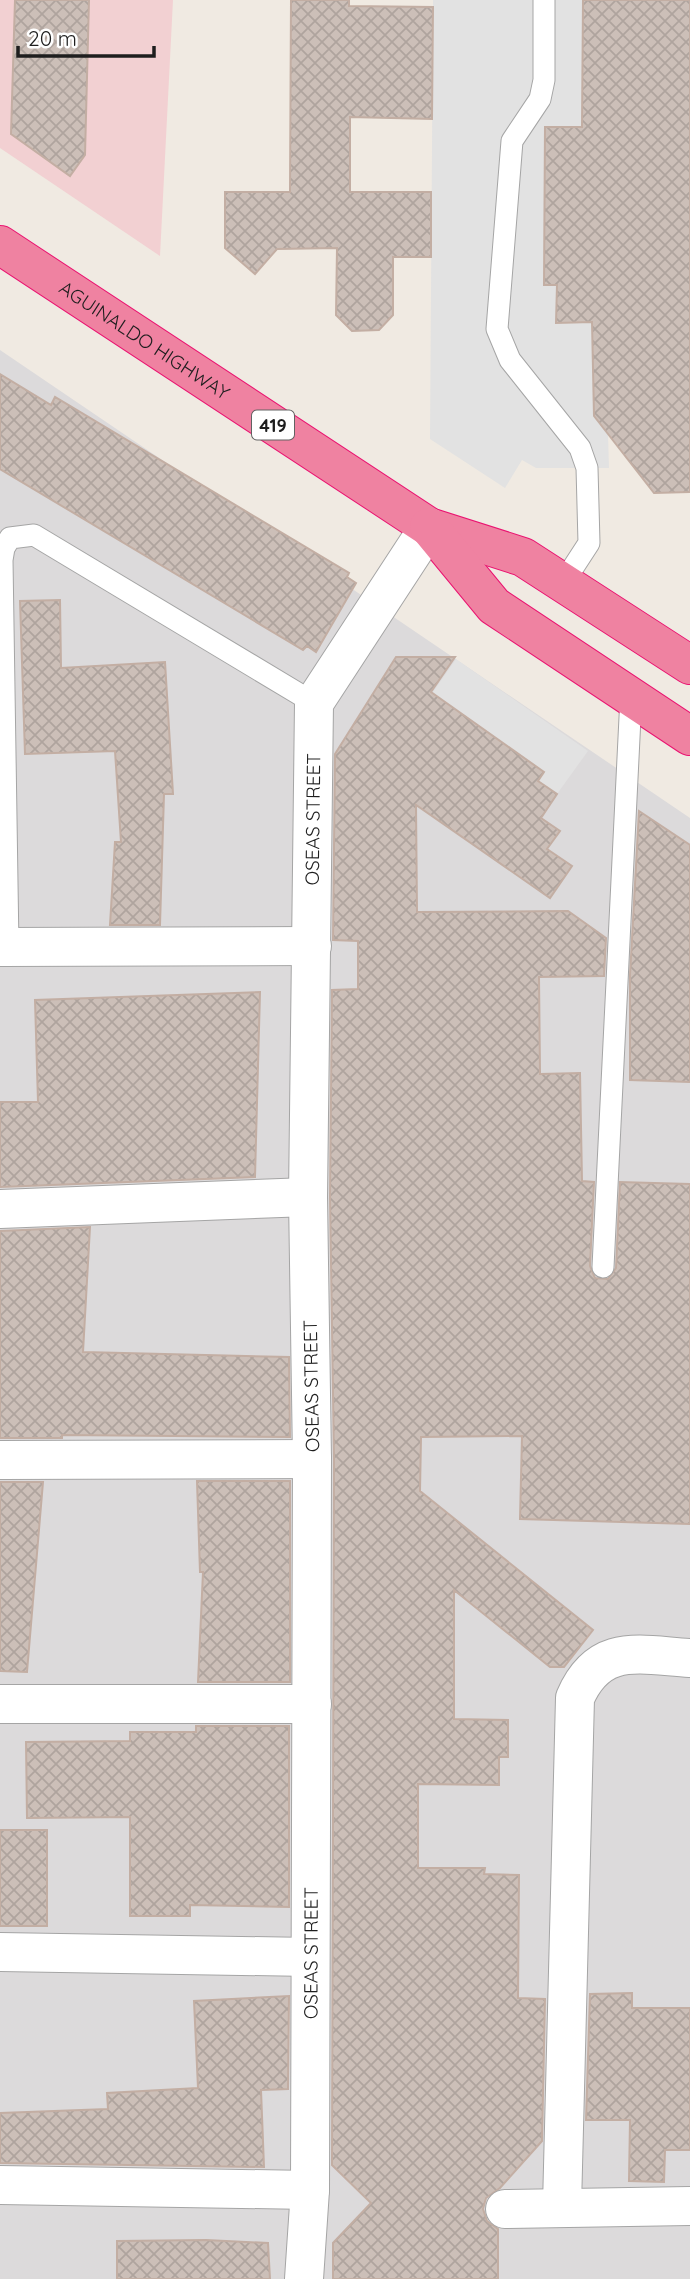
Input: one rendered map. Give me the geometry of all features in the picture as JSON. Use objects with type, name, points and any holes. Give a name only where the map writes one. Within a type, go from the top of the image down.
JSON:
[{"type":"highway","name":"AGUINALDO HIGHWAY","points":[[0,245],[429,527],[523,557],[690,665]]},
{"type":"highway","name":"AGUINALDO HIGHWAY","points":[[429,527],[494,606],[690,736]]},
{"type":"street","points":[[314,703],[429,527]]},
{"type":"street","name":"OSEAS STREET","points":[[304,2279],[310,2190],[312,1459],[308,1196],[314,703]]},
{"type":"street","points":[[4,947],[312,946]]},
{"type":"street","points":[[0,1209],[308,1196]]},
{"type":"street","points":[[0,1460],[312,1459]]},
{"type":"street","points":[[562,2206],[575,1698],[584,1675],[604,1661],[629,1655],[690,1658]]},
{"type":"street","points":[[0,1704],[312,1704]]},
{"type":"street","points":[[0,1952],[310,1957]]},
{"type":"street","points":[[0,2185],[310,2190]]},
{"type":"street","points":[[505,2209],[690,2206]]},
{"type":"lane","points":[[544,0],[544,80],[540,99],[512,141],[497,329],[510,360],[580,448],[587,468],[589,543],[563,583]]},
{"type":"lane","points":[[4,947],[2,560],[4,548],[10,538],[34,535],[314,703]]},
{"type":"lane","points":[[603,1267],[631,697]]},
{"type":"shaded area","points":[[0,0],[173,0],[160,256],[0,148]]},
{"type":"shaded area","points":[[433,0],[583,0],[582,127],[545,127],[544,284],[557,285],[556,322],[592,322],[608,434],[609,468],[536,468],[522,460],[505,488],[430,439]]},
{"type":"shaded area","points":[[0,350],[690,818],[690,2279],[0,2279]]},
{"type":"shaded area","points":[[456,659],[588,751],[557,794],[426,702]]},
{"type":"building","points":[[15,0],[89,0],[85,155],[70,176],[11,134]]},
{"type":"building","points":[[291,0],[349,0],[349,6],[433,7],[432,119],[350,117],[350,192],[431,192],[431,257],[393,257],[393,315],[379,330],[352,331],[336,315],[337,248],[277,249],[255,274],[225,248],[225,192],[290,192]]},
{"type":"building","points":[[583,0],[690,0],[690,492],[654,493],[594,416],[592,322],[556,323],[557,285],[544,285],[545,127],[582,127]]},
{"type":"building","points":[[0,374],[51,405],[55,397],[349,573],[347,577],[356,583],[316,652],[307,646],[303,650],[0,469]]},
{"type":"building","points":[[60,600],[61,668],[165,662],[173,794],[164,794],[160,925],[110,925],[115,842],[121,842],[115,751],[25,754],[20,601]]},
{"type":"building","points":[[396,657],[455,657],[431,692],[544,772],[538,781],[557,794],[541,818],[560,831],[547,849],[572,866],[550,898],[416,805],[417,912],[568,911],[606,938],[604,976],[539,977],[540,1074],[580,1073],[582,1181],[594,1182],[590,1266],[595,1278],[608,1279],[616,1268],[620,1182],[690,1184],[690,1524],[520,1519],[522,1436],[421,1437],[420,1491],[593,1630],[564,1667],[550,1667],[454,1590],[454,1719],[508,1720],[508,1757],[499,1757],[499,1785],[418,1784],[418,1868],[485,1868],[484,1874],[519,1875],[518,1998],[545,1999],[542,2141],[500,2188],[486,2198],[483,2209],[487,2221],[498,2229],[498,2279],[333,2279],[333,2243],[371,2203],[332,2165],[332,990],[358,989],[358,941],[333,940],[335,754]]},
{"type":"building","points":[[639,811],[690,845],[690,1082],[630,1080],[630,975]]},
{"type":"building","points":[[260,992],[255,1177],[0,1187],[0,1102],[38,1102],[35,1000]]},
{"type":"building","points":[[90,1227],[83,1352],[289,1357],[290,1437],[62,1435],[62,1438],[0,1438],[0,1231]]},
{"type":"building","points":[[197,1481],[290,1481],[290,1682],[198,1682],[203,1572],[200,1572]]},
{"type":"building","points":[[0,1482],[43,1482],[27,1672],[0,1671]]},
{"type":"building","points":[[196,1726],[289,1726],[289,1907],[190,1905],[190,1916],[130,1916],[130,1817],[27,1818],[26,1742],[130,1741],[130,1732],[196,1732]]},
{"type":"building","points":[[0,1830],[47,1830],[47,1926],[0,1926]]},
{"type":"building","points":[[632,1993],[632,2008],[690,2008],[690,2150],[665,2150],[664,2182],[629,2181],[630,2120],[586,2120],[590,1994]]},
{"type":"building","points":[[289,1996],[288,2089],[261,2090],[264,2167],[0,2163],[0,2113],[108,2109],[107,2093],[198,2088],[194,2001]]},
{"type":"building","points":[[206,2240],[268,2243],[270,2279],[117,2279],[117,2241]]}]
